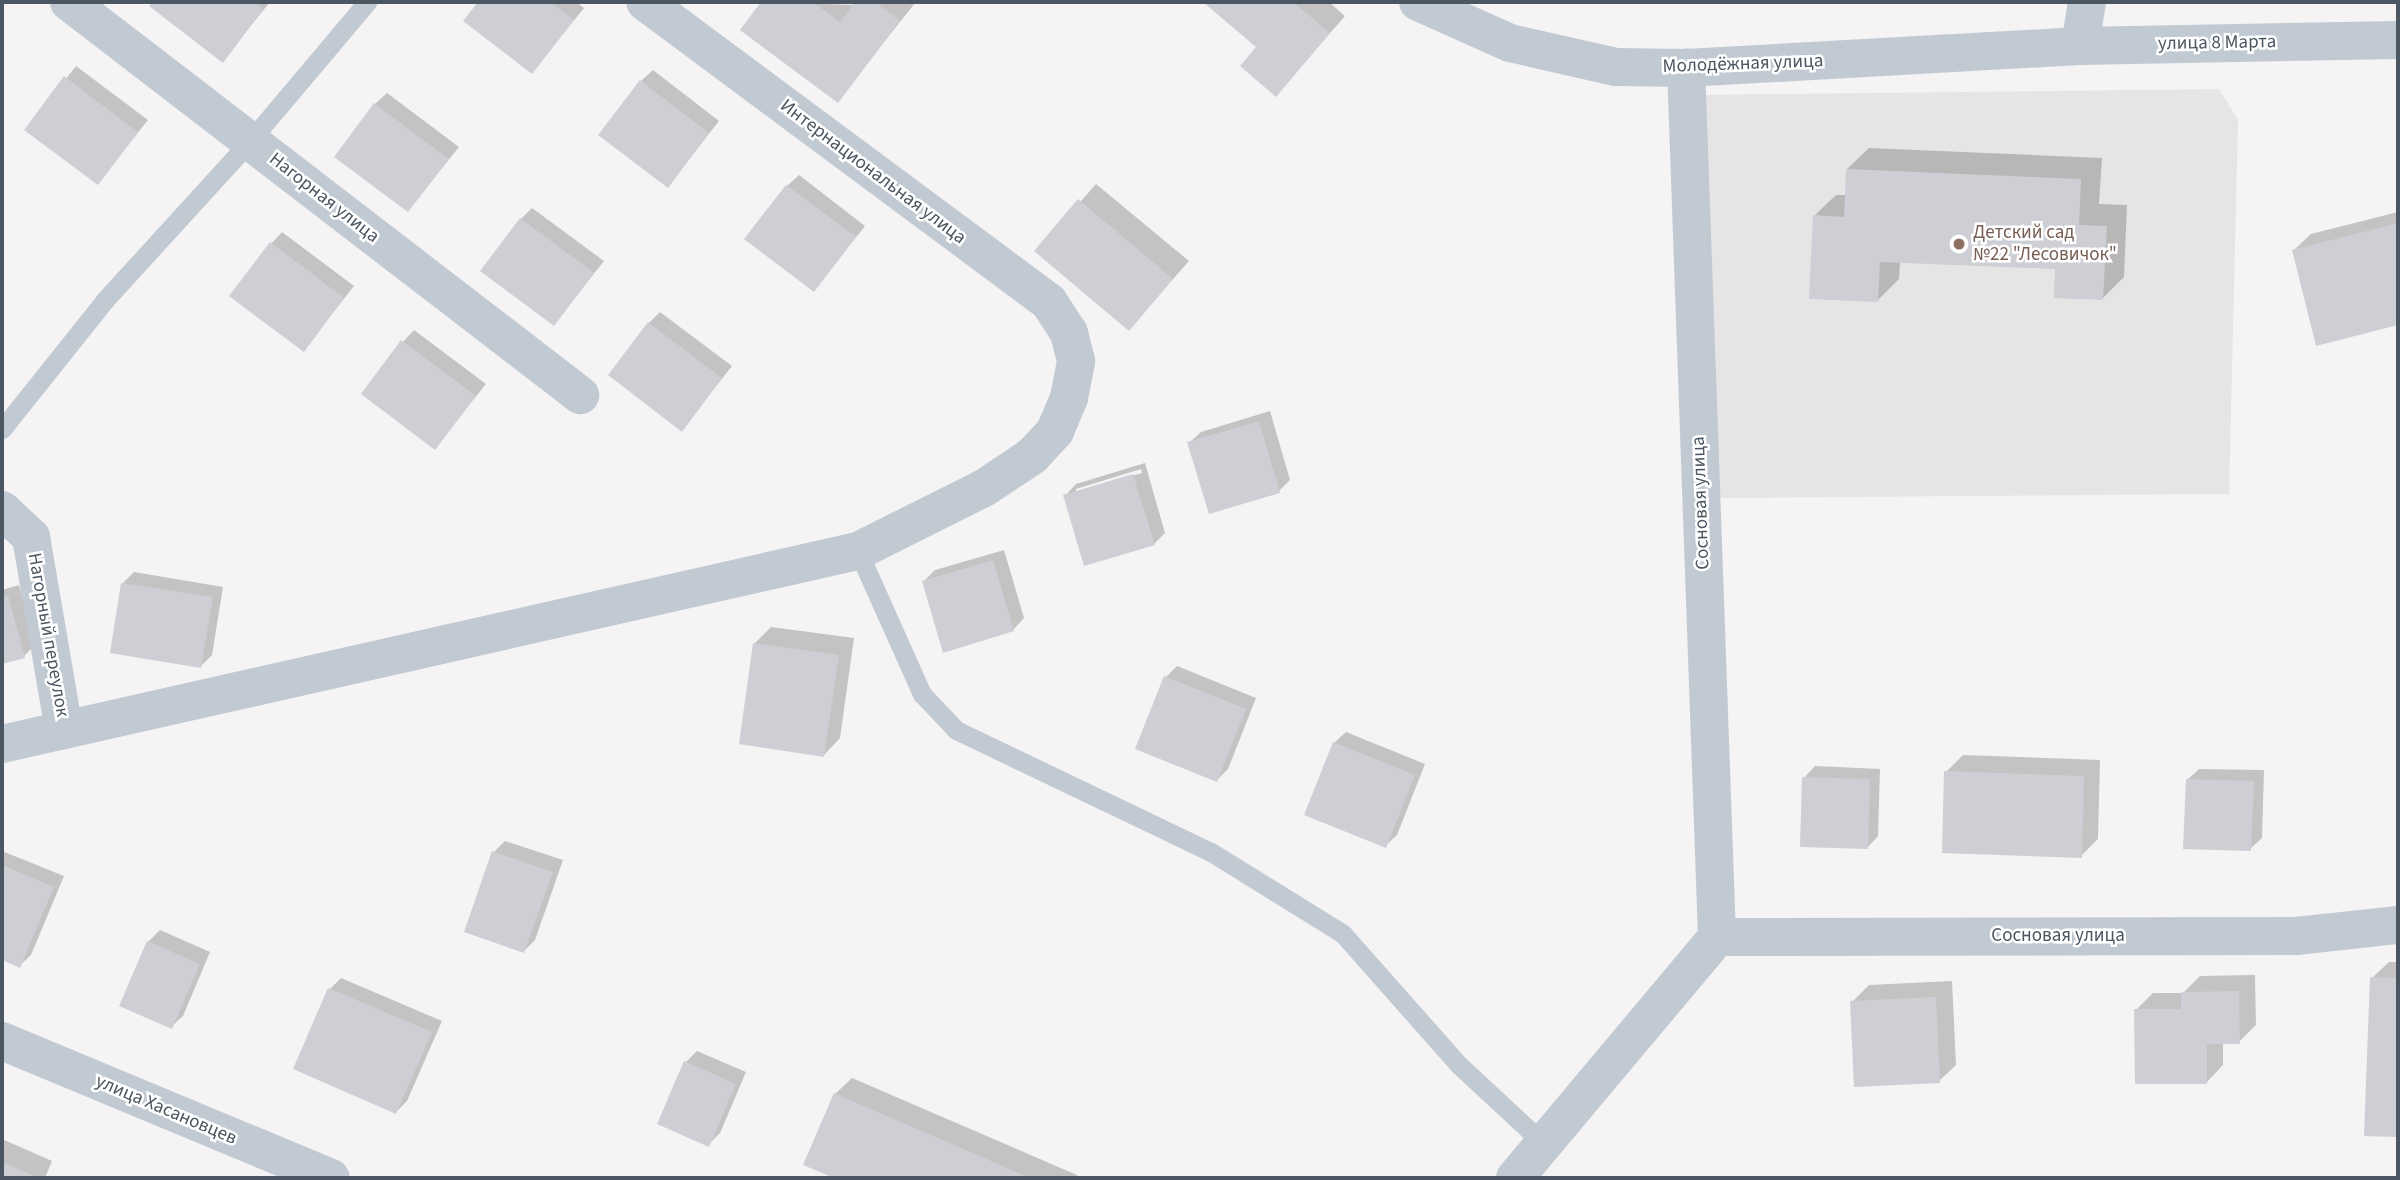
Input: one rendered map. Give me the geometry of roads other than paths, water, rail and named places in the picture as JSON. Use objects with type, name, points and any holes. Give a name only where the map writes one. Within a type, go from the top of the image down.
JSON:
[{"type":"street","name":"Нагорная улица","points":[[69,2],[580,394]]},
{"type":"street","name":"Интернациональная улица","points":[[645,2],[1049,302],[1069,333],[1076,361],[1069,398],[1055,431],[1032,456],[984,488],[858,551]]},
{"type":"street","name":"Молодёжная улица","points":[[1418,2],[1510,43],[1564,59],[1615,67],[1686,68],[2080,46]]},
{"type":"street","points":[[2080,46],[2087,2]]},
{"type":"street","name":"улица 8 Марта","points":[[2080,46],[2398,40]]},
{"type":"street","name":"Сосновая улица","points":[[1686,68],[1717,937],[2296,936],[2398,925]]},
{"type":"street","name":"Нагорный переулок","points":[[2,510],[31,537],[64,730]]},
{"type":"street","points":[[2,744],[858,551]]},
{"type":"street","points":[[1515,1178],[1542,1142],[1717,937]]},
{"type":"street","name":"улица Хасановцев","points":[[2,1041],[331,1178]]},
{"type":"lane","points":[[2,429],[103,301],[250,141],[367,2]]},
{"type":"lane","points":[[858,551],[922,694],[956,730],[1211,852],[1343,934],[1459,1065],[1542,1142]]},
{"type":"place","name":"Детский сад №22 \"Лесовичок\"","points":[[1959,244]]}]
